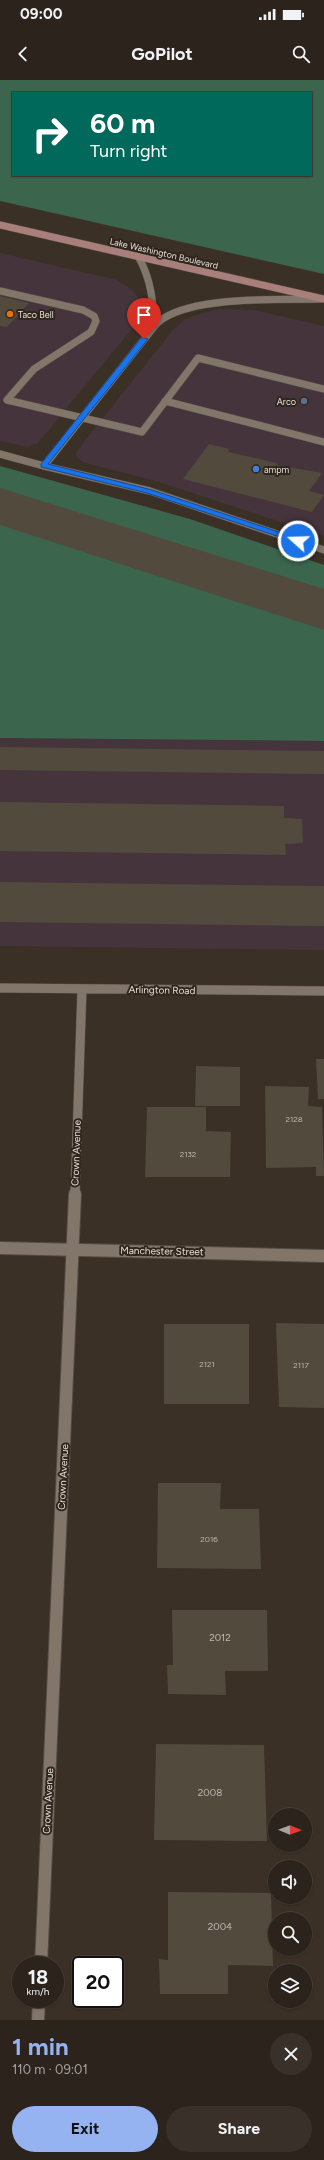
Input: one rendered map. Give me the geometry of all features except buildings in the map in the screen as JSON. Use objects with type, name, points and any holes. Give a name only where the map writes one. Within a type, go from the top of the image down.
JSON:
[{"type":"main road","name":"Lake Washington Boulevard","points":[[0,225],[323,299]]},
{"type":"street","points":[[138,256],[146,269],[154,310],[154,328]]},
{"type":"street","points":[[0,291],[83,310],[93,314],[96,320],[95,328],[87,335],[34,370],[7,400],[82,416],[142,432],[198,358],[324,390]]},
{"type":"street","points":[[44,466],[82,416],[154,328],[165,317],[190,309],[217,305],[323,299]]},
{"type":"street","points":[[165,401],[324,442]]},
{"type":"street","points":[[0,454],[150,491],[231,517],[324,550]]},
{"type":"street","name":"Arlington Road","points":[[0,988],[324,991]]},
{"type":"street","name":"Crown Avenue","points":[[41,1956],[73,1249],[82,989]]},
{"type":"street","name":"Manchester Street","points":[[0,1248],[324,1256]]},
{"type":"street","points":[[38,2020],[39,2008]]},
{"type":"shaded area","points":[[0,253],[117,280],[133,290],[142,303],[140,317],[136,324],[38,443],[28,447],[0,441]]},
{"type":"shaded area","points":[[219,309],[254,310],[324,326],[324,536],[149,479],[82,462],[77,457],[76,452],[172,331],[184,320]]},
{"type":"shaded area","points":[[0,738],[324,741],[324,950],[0,946]]},
{"type":"green space","points":[[0,80],[324,80],[324,274],[0,201]]},
{"type":"green space","points":[[0,466],[190,519],[324,565],[324,741],[0,738]]},
{"type":"place","name":"Taco Bell","points":[[10,314]]},
{"type":"place","name":"Arco","points":[[304,401]]},
{"type":"place","name":"ampm","points":[[256,469]]},
{"type":"route","points":[[144,339],[44,466],[150,491],[231,517],[298,541]]}]
